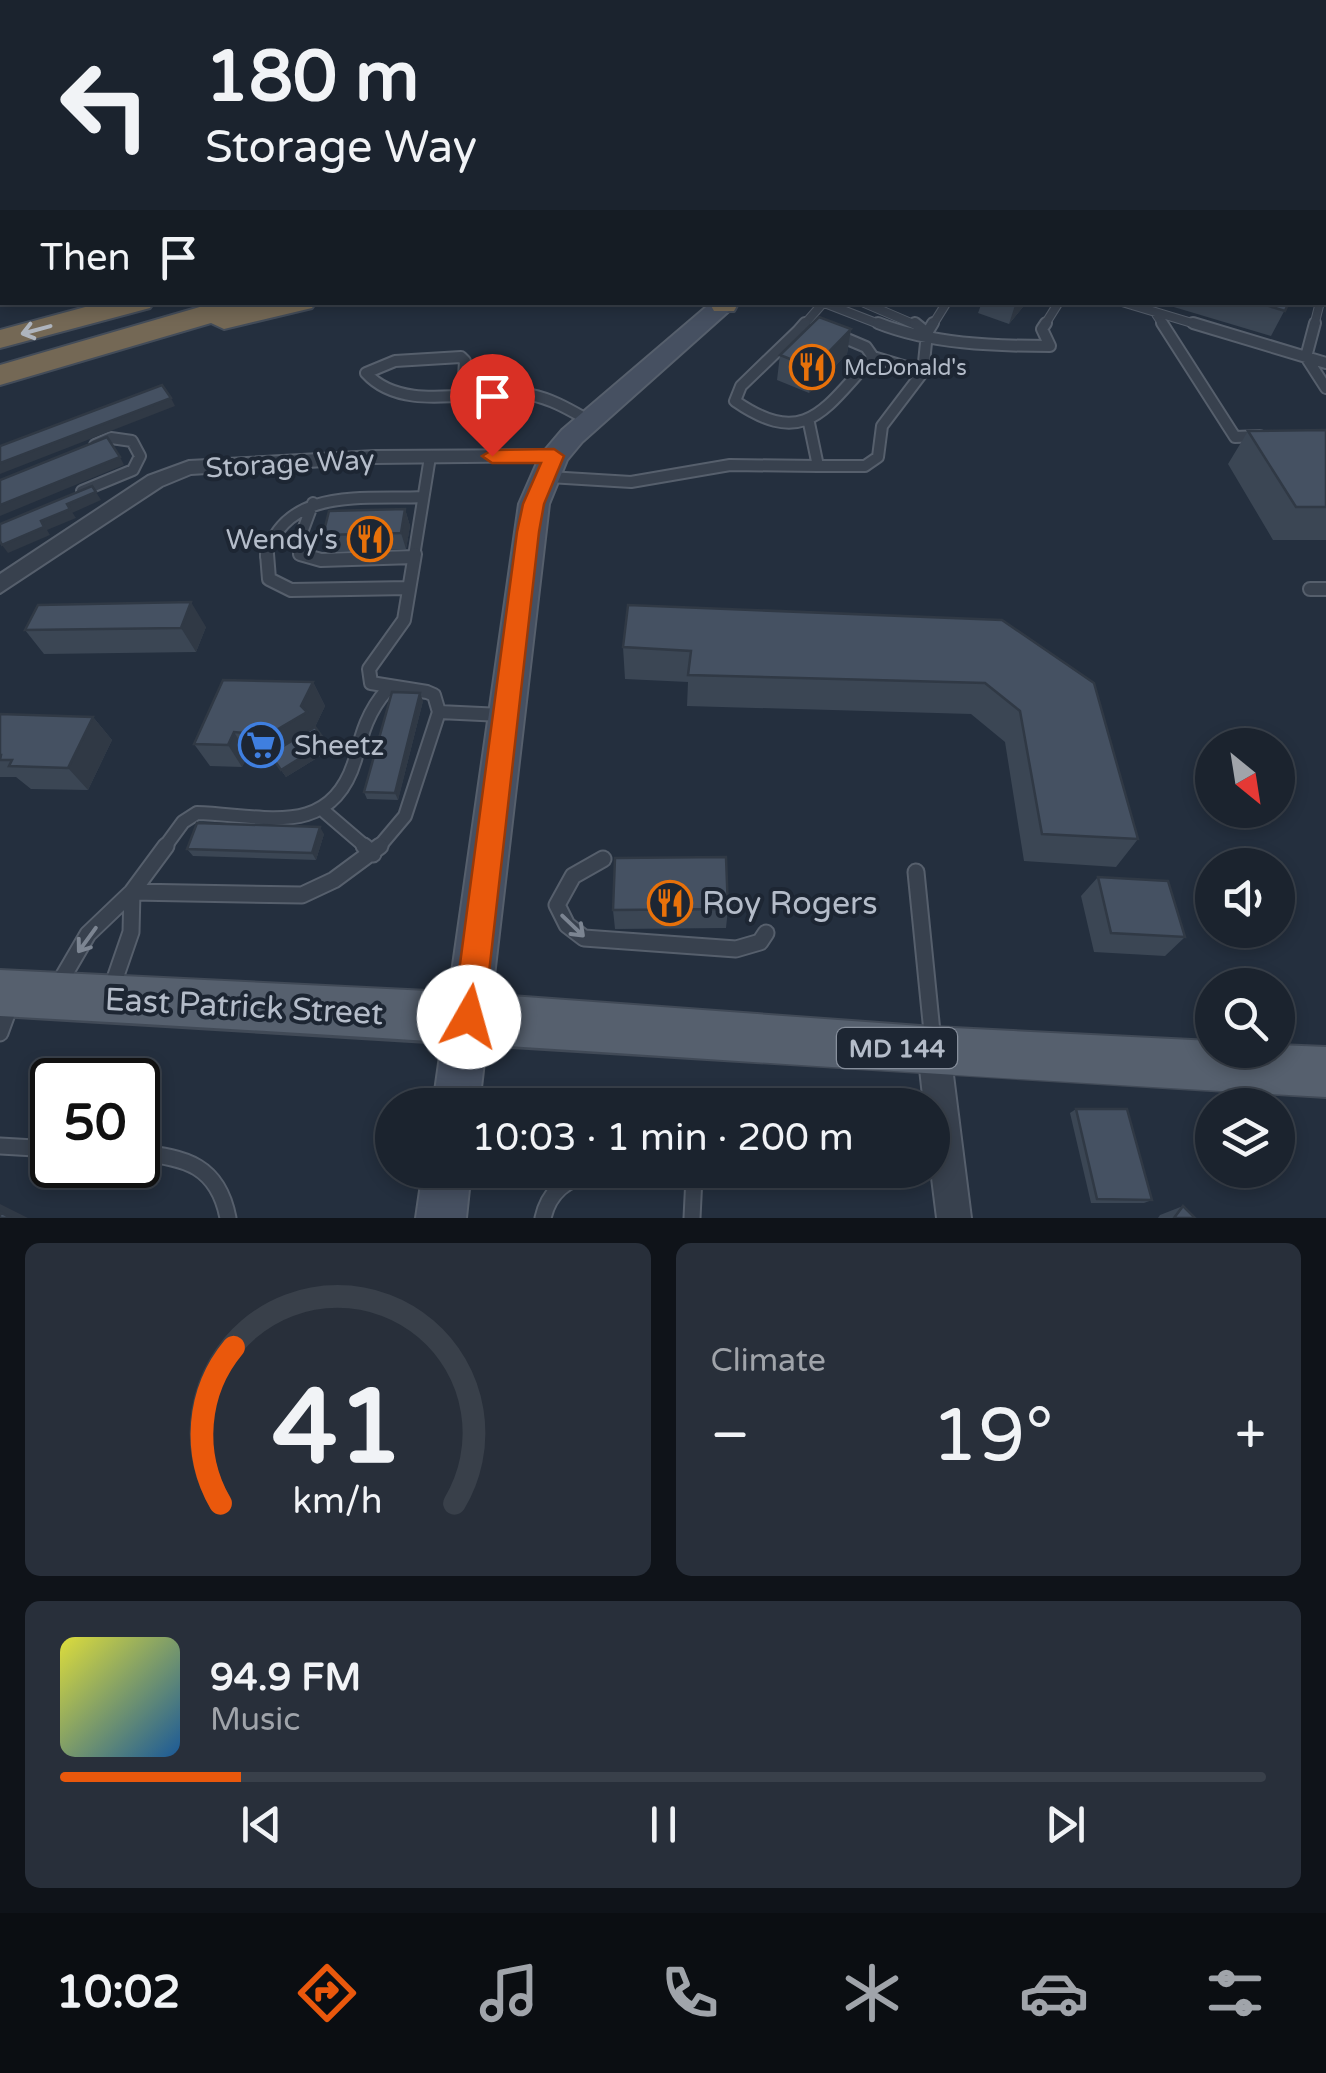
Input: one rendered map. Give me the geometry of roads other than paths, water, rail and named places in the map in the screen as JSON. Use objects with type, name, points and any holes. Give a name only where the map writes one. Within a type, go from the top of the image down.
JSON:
[{"type":"highway","points":[[0,339],[129,305]]},
{"type":"highway","points":[[0,375],[241,305]]},
{"type":"highway","points":[[74,355],[289,305]]},
{"type":"main road","points":[[459,1088],[528,532],[549,466],[588,420],[723,305]]},
{"type":"main road","name":"East Patrick Street","points":[[16,1004],[108,1000],[469,1017],[934,1051],[1326,1072]]},
{"type":"main road","points":[[441,1218],[445,1188]]},
{"type":"street","name":"Storage Way","points":[[0,585],[155,481],[177,471],[245,464],[430,457],[549,466]]},
{"type":"street","points":[[934,1051],[954,1218]]},
{"type":"lane","points":[[821,305],[741,386],[736,401],[750,413],[785,427],[808,423],[873,356]]},
{"type":"lane","points":[[828,305],[895,330],[989,346],[1050,346],[1043,322],[1057,305]]},
{"type":"lane","points":[[870,305],[911,320],[927,334]]},
{"type":"lane","points":[[549,466],[607,483],[730,466],[865,466],[878,457],[882,426],[923,372],[927,334],[945,305]]},
{"type":"lane","points":[[1130,305],[1326,363]]},
{"type":"lane","points":[[1319,305],[1306,357],[1326,388]]},
{"type":"lane","points":[[1156,314],[1235,437],[1272,436]]},
{"type":"lane","points":[[798,330],[821,328],[841,334],[866,347],[873,356],[923,372]]},
{"type":"lane","points":[[464,394],[465,361],[461,357],[396,361],[366,373],[375,384],[393,392],[464,394],[502,392],[545,398],[588,420]]},
{"type":"lane","points":[[808,423],[818,466]]},
{"type":"lane","points":[[66,498],[132,470],[140,456],[132,441],[112,438],[80,450]]},
{"type":"lane","points":[[132,892],[302,896],[373,854],[405,816],[439,712],[434,695],[426,690],[387,690],[371,684],[369,669],[404,620],[430,457]]},
{"type":"lane","points":[[409,588],[290,590],[268,579],[265,570],[278,526],[298,508],[313,503],[423,498]]},
{"type":"lane","points":[[313,503],[297,546],[300,554],[308,558],[414,557]]},
{"type":"lane","points":[[1310,590],[1326,590]]},
{"type":"lane","points":[[16,1004],[132,892],[183,822],[198,813],[308,817],[325,812],[345,793],[372,702],[387,690]]},
{"type":"lane","points":[[439,712],[506,716]]},
{"type":"lane","points":[[325,812],[373,854]]},
{"type":"lane","points":[[603,859],[576,870],[563,884],[557,904],[567,926],[584,938],[736,949],[760,942],[766,933]]},
{"type":"lane","points":[[916,872],[934,1051]]},
{"type":"lane","points":[[108,1000],[131,932],[132,892]]},
{"type":"lane","points":[[0,1146],[30,1148]]},
{"type":"lane","points":[[160,1154],[202,1165],[227,1198],[228,1218]]},
{"type":"lane","points":[[543,1218],[544,1207],[552,1196],[583,1174],[694,1177],[692,1218]]},
{"type":"place","name":"McDonald's","points":[[812,367]]},
{"type":"place","name":"Wendy's","points":[[370,539]]},
{"type":"place","name":"Sheetz","points":[[261,745]]},
{"type":"place","name":"Roy Rogers","points":[[670,903]]}]
